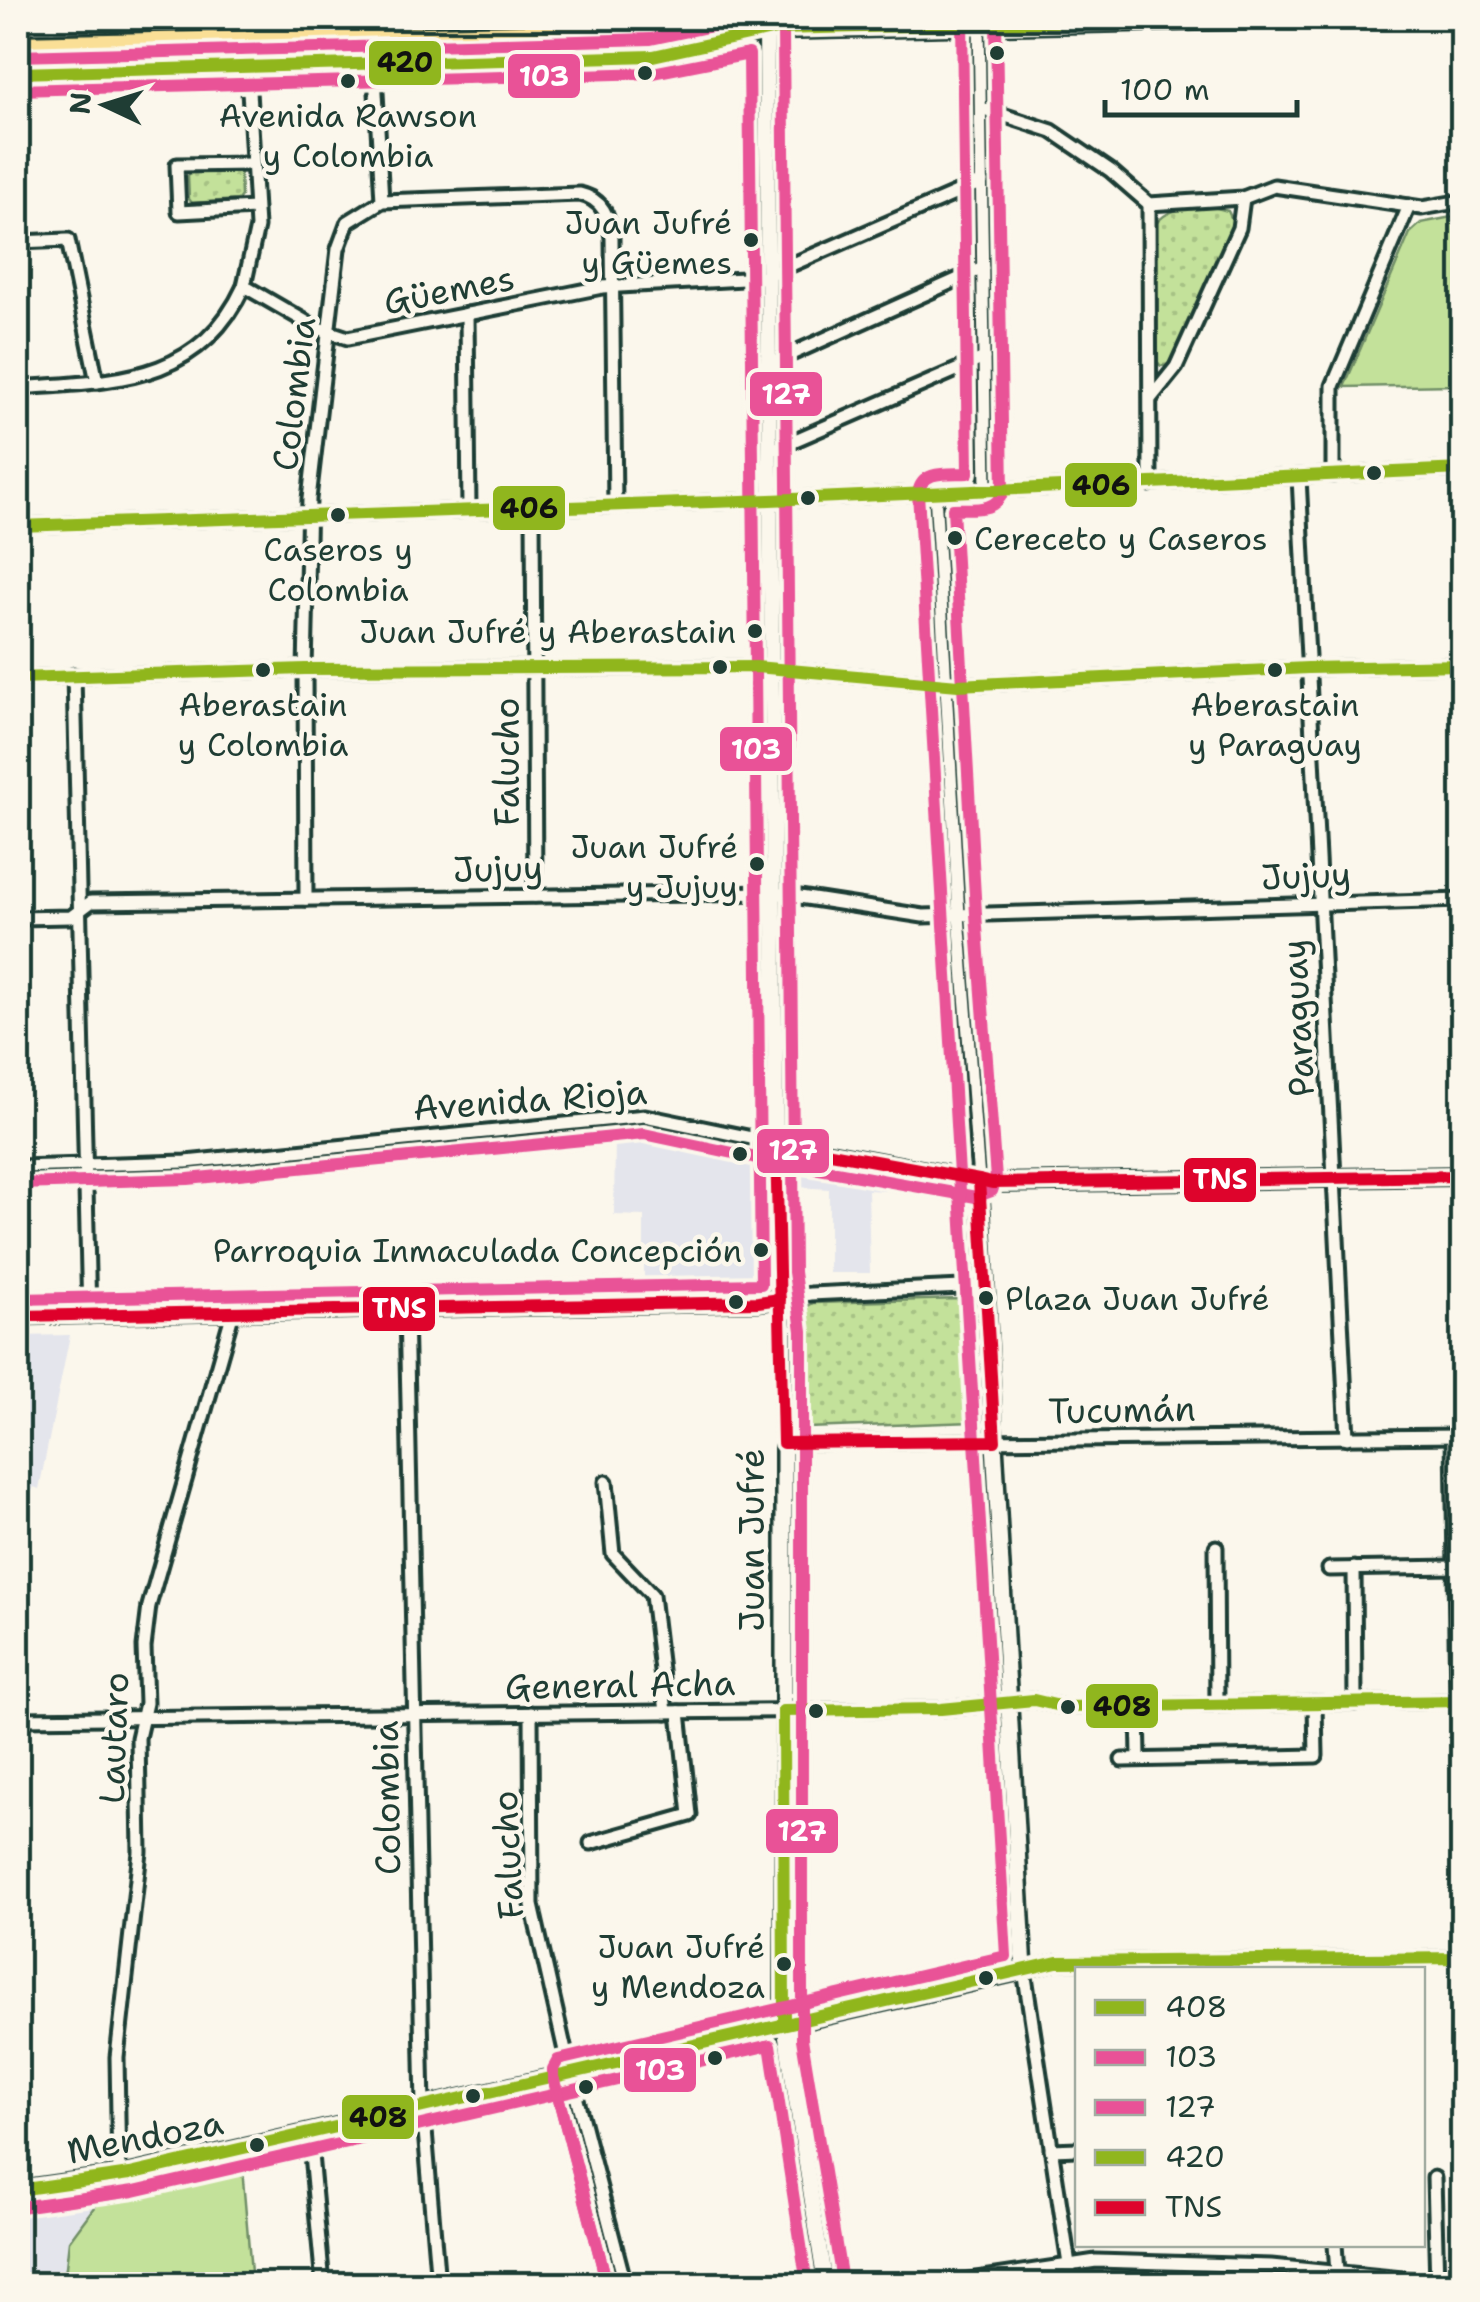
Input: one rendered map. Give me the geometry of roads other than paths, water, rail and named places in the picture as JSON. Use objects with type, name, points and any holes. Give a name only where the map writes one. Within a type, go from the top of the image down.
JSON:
[{"type":"main road","points":[[18,45],[373,38],[569,26],[652,31],[717,18]]},
{"type":"main road","points":[[18,72],[653,56],[772,25],[1264,18]]},
{"type":"main road","name":"Avenida Rioja","points":[[776,1143],[992,1183],[1462,1176]]},
{"type":"main road","name":"Juan Jufré","points":[[776,1143],[784,1331],[784,2024]]},
{"type":"main road","points":[[979,1180],[1024,1970]]},
{"type":"main road","name":"Mendoza","points":[[18,2190],[119,2176],[1024,1970]]},
{"type":"street","points":[[360,18],[360,24],[373,38],[382,202],[578,194],[596,200],[606,214],[611,228],[613,287],[614,505]]},
{"type":"street","points":[[373,38],[384,18]]},
{"type":"street","points":[[979,21],[986,490]]},
{"type":"street","name":"Juan Jufré","points":[[772,25],[768,275],[776,1143]]},
{"type":"street","points":[[569,26],[592,58]]},
{"type":"street","points":[[18,388],[136,378],[179,360],[219,326],[244,286],[256,239],[246,40]]},
{"type":"street","points":[[981,108],[1052,130],[1111,170],[1149,204],[1243,198],[1274,186],[1422,208],[1462,201]]},
{"type":"street","points":[[253,164],[177,165],[180,212],[256,208]]},
{"type":"street","name":"Güemes","points":[[244,286],[348,338],[613,287],[760,278],[982,182]]},
{"type":"street","points":[[1151,398],[1176,367],[1239,228],[1243,198]]},
{"type":"street","name":"Colombia","points":[[306,900],[308,516],[342,232],[351,219],[382,202]]},
{"type":"street","points":[[1149,204],[1150,484]]},
{"type":"street","points":[[1333,475],[1330,402],[1335,378],[1409,206]]},
{"type":"street","points":[[18,242],[68,240],[97,382]]},
{"type":"street","points":[[769,364],[983,268]]},
{"type":"street","points":[[467,314],[469,510]]},
{"type":"street","points":[[770,451],[984,358]]},
{"type":"street","points":[[18,526],[770,500],[1462,469]]},
{"type":"street","name":"Paraguay","points":[[1299,477],[1347,1438]]},
{"type":"street","points":[[935,492],[979,1180]]},
{"type":"street","name":"Falucho","points":[[533,508],[535,896]]},
{"type":"street","points":[[18,678],[305,669],[772,668],[946,684],[1462,665]]},
{"type":"street","points":[[74,676],[88,1316]]},
{"type":"street","name":"Jujuy","points":[[18,918],[71,917],[91,902],[774,893],[923,916],[1462,900]]},
{"type":"street","name":"Avenida Rioja","points":[[18,1167],[186,1162],[646,1116],[776,1143]]},
{"type":"street","points":[[18,1316],[758,1302],[810,1294],[984,1286]]},
{"type":"street","name":"Colombia","points":[[406,1309],[423,2107],[438,2284]]},
{"type":"street","name":"Lautaro","points":[[119,2176],[117,2057],[140,1852],[138,1738],[149,1606],[233,1312]]},
{"type":"street","points":[[1458,1436],[1455,1567],[1460,1701]]},
{"type":"street","name":"Tucumán","points":[[783,1444],[1458,1436]]},
{"type":"street","points":[[592,1843],[690,1815],[652,1595],[613,1554],[606,1482]]},
{"type":"street","points":[[1216,1547],[1217,1705]]},
{"type":"street","points":[[1329,1568],[1455,1567]]},
{"type":"street","points":[[1354,1568],[1354,1703]]},
{"type":"street","name":"General Acha","points":[[18,1719],[942,1709],[1034,1700],[1064,1707],[1460,1701]]},
{"type":"street","points":[[1122,1760],[1316,1756],[1316,1704]]},
{"type":"street","points":[[1138,1706],[1139,1757]]},
{"type":"street","name":"Falucho","points":[[531,1714],[532,1905],[624,2284]]},
{"type":"street","name":"Mendoza","points":[[1024,1970],[1057,1962],[1462,1958]]},
{"type":"street","points":[[1024,1970],[1072,2284]]},
{"type":"street","name":"Juan Jufré","points":[[784,2024],[825,2284]]},
{"type":"street","points":[[308,2134],[323,2284]]},
{"type":"street","points":[[1050,2150],[1075,2149]]},
{"type":"street","points":[[1434,2178],[1437,2283]]},
{"type":"street","points":[[1336,2247],[1337,2273]]},
{"type":"street","points":[[943,2284],[1096,2262],[1270,2266],[1453,2284]]},
{"type":"place","name":"Avenida Rawson y Colombia","points":[[348,81]]},
{"type":"place","name":"Juan Jufré y Güemes","points":[[751,240]]},
{"type":"place","name":"Caseros y Colombia","points":[[338,515]]},
{"type":"place","name":"Cereceto y Caseros","points":[[955,538]]},
{"type":"place","name":"Juan Jufré y Aberastain","points":[[755,631]]},
{"type":"place","name":"Aberastain y Colombia","points":[[263,670]]},
{"type":"place","name":"Aberastain y Paraguay","points":[[1275,670]]},
{"type":"place","name":"Juan Jufré y Jujuy","points":[[757,864]]},
{"type":"place","name":"Parroquia Inmaculada Concepción","points":[[761,1250]]},
{"type":"place","name":"Plaza Juan Jufré","points":[[986,1298]]},
{"type":"place","name":"Juan Jufré y Mendoza","points":[[784,1964]]}]
